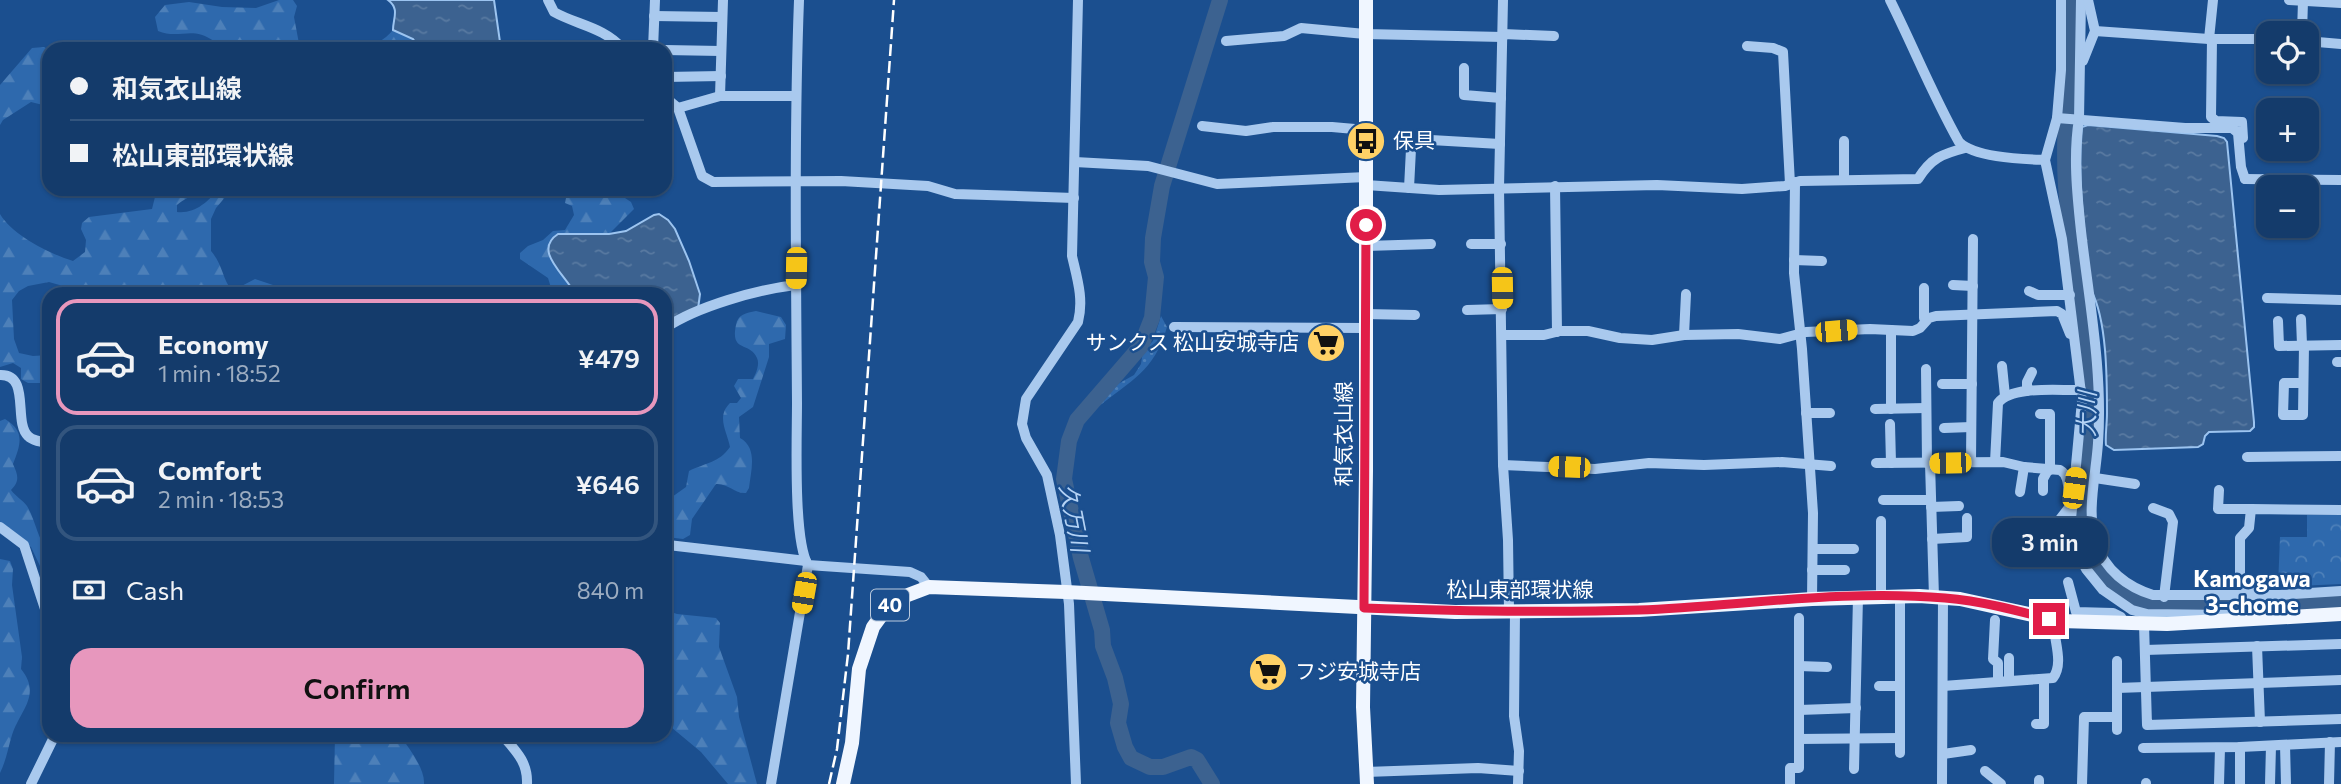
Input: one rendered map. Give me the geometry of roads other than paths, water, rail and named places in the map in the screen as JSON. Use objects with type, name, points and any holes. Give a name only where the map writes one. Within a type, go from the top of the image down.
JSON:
[{"type":"main road","name":"和気衣山線","points":[[1366,0],[1363,707],[1367,778]]},
{"type":"main road","name":"松山東部環状線","points":[[843,784],[852,743],[859,669],[873,627],[889,606],[900,598],[929,587],[1364,608],[1512,612],[1639,610],[1858,597],[1938,597],[2017,610],[2054,620],[2144,624],[2341,614]]},
{"type":"street","points":[[548,0],[554,12],[595,27],[616,42]]},
{"type":"street","points":[[653,42],[655,0]]},
{"type":"street","points":[[720,96],[723,0]]},
{"type":"street","points":[[771,784],[807,563],[802,550],[797,472],[794,181],[800,0]]},
{"type":"street","points":[[1076,784],[1070,592],[1049,484],[1022,424],[1026,399],[1078,322],[1080,312],[1081,295],[1072,256],[1078,0]]},
{"type":"street","points":[[1503,0],[1499,188],[1503,465],[1518,784]]},
{"type":"street","points":[[1891,0],[1930,88],[1959,142],[1965,148]]},
{"type":"street","points":[[2039,528],[2057,523],[2071,505],[2082,418],[2070,295],[2060,227],[2045,160],[2059,118],[2061,0]]},
{"type":"street","points":[[2081,0],[2076,136],[2078,202],[2100,401],[2092,526],[2096,542],[2107,565],[2117,576],[2142,592],[2164,597],[2341,591]]},
{"type":"street","points":[[2080,68],[2095,31],[2088,0]]},
{"type":"street","points":[[2213,0],[2210,115],[2216,121],[2242,122],[2245,179]]},
{"type":"street","points":[[2290,0],[2341,3]]},
{"type":"street","points":[[2302,21],[2303,1]]},
{"type":"street","points":[[654,16],[722,17]]},
{"type":"street","points":[[1226,41],[1284,36],[1301,29],[1366,34],[1554,36]]},
{"type":"street","points":[[2095,31],[2211,39],[2256,39]]},
{"type":"street","points":[[2319,42],[2341,44]]},
{"type":"street","points":[[1747,46],[1773,48],[1783,52],[1793,183],[1794,260],[1813,513],[1812,599]]},
{"type":"street","points":[[672,50],[721,51]]},
{"type":"street","points":[[1464,68],[1464,95],[1501,98]]},
{"type":"street","points":[[672,77],[721,76]]},
{"type":"street","points":[[678,108],[720,96],[795,96]]},
{"type":"street","points":[[672,103],[678,108],[702,176],[713,182],[794,181],[928,186],[956,194],[1074,198]]},
{"type":"street","points":[[2059,118],[2185,128],[2232,128],[2238,133],[2241,167],[2245,179]]},
{"type":"street","points":[[1202,126],[1246,131],[1273,127],[1366,130]]},
{"type":"street","points":[[1431,140],[1500,144]]},
{"type":"street","points":[[1844,141],[1844,180]]},
{"type":"street","points":[[1075,162],[1159,169],[1217,184],[1298,179],[1366,181],[1439,190],[1657,185],[1742,189],[1844,180],[1918,179],[1927,164],[1938,157],[1965,148],[1996,155],[2045,160]]},
{"type":"street","points":[[1409,188],[1411,149]]},
{"type":"street","points":[[2245,179],[2256,179]]},
{"type":"street","points":[[2319,180],[2341,180]]},
{"type":"street","points":[[1555,186],[1556,332]]},
{"type":"street","points":[[1970,462],[1973,239]]},
{"type":"street","points":[[1366,246],[1431,244]]},
{"type":"street","points":[[1471,244],[1501,244]]},
{"type":"street","points":[[1794,260],[1822,261]]},
{"type":"street","points":[[672,324],[685,316],[758,291],[795,285]]},
{"type":"street","points":[[1954,285],[1973,285]]},
{"type":"street","points":[[1924,288],[1923,318],[1926,320]]},
{"type":"street","points":[[2029,291],[2038,295],[2070,295]]},
{"type":"street","points":[[1684,334],[1686,294]]},
{"type":"street","points":[[2267,298],[2341,300]]},
{"type":"street","points":[[1467,310],[1502,309]]},
{"type":"street","points":[[1503,335],[1588,331],[1620,338],[1652,340],[1684,334],[1738,334],[1780,339],[1800,334],[1870,328],[1918,330],[1932,316],[2061,311],[2076,345]]},
{"type":"street","points":[[1174,327],[1365,321],[1415,315]]},
{"type":"street","points":[[2301,319],[2303,383]]},
{"type":"street","points":[[2278,321],[2279,346],[2341,345]]},
{"type":"street","points":[[1891,330],[1891,409]]},
{"type":"street","points":[[2002,366],[2005,396]]},
{"type":"street","points":[[1926,369],[1932,539],[1943,686],[1942,784]]},
{"type":"street","points":[[2027,391],[2027,382],[2032,372]]},
{"type":"street","points":[[0,375],[6,375],[13,380],[19,390],[26,435],[42,442]]},
{"type":"street","points":[[1942,384],[1972,384]]},
{"type":"street","points":[[2000,476],[1998,403],[2005,396],[2027,391],[2081,390]]},
{"type":"street","points":[[1875,409],[1926,408]]},
{"type":"street","points":[[1806,413],[1830,413]]},
{"type":"street","points":[[2040,414],[2050,414],[2049,470],[2043,479],[2043,491]]},
{"type":"street","points":[[1890,424],[1891,463]]},
{"type":"street","points":[[1944,428],[1971,427]]},
{"type":"street","points":[[2247,457],[2341,456]]},
{"type":"street","points":[[1503,465],[1595,469],[1649,463],[1704,465],[1782,462],[1831,466]]},
{"type":"street","points":[[1876,463],[1999,462],[2065,473],[2073,531],[2082,563],[2103,590],[2132,610],[2147,614],[2233,615],[2240,620]]},
{"type":"street","points":[[2020,492],[2024,467]]},
{"type":"street","points":[[2095,478],[2135,484]]},
{"type":"street","points":[[2219,490],[2218,509],[2341,510]]},
{"type":"street","points":[[1883,499],[1959,506]]},
{"type":"street","points":[[2153,508],[2169,514],[2174,522],[2164,597]]},
{"type":"street","points":[[2251,509],[2249,527],[2240,538],[2240,579],[2246,588],[2297,594]]},
{"type":"street","points":[[1932,539],[1968,537],[1967,517]]},
{"type":"street","points":[[1881,521],[1881,597]]},
{"type":"street","points":[[0,527],[24,545],[42,600]]},
{"type":"street","points":[[672,546],[807,563],[910,572],[921,577],[929,587]]},
{"type":"street","points":[[1812,548],[1854,549]]},
{"type":"street","points":[[1812,570],[1845,570]]},
{"type":"street","points":[[2068,582],[2076,612],[2113,613],[2121,617],[2124,623]]},
{"type":"street","points":[[1854,769],[1858,597]]},
{"type":"street","points":[[1900,597],[1900,753]]},
{"type":"street","points":[[1790,784],[1790,768],[1800,768],[1800,618]]},
{"type":"street","points":[[1995,620],[1993,659],[1998,663],[2004,680]]},
{"type":"street","points":[[1943,686],[2053,678],[2057,672],[2054,620]]},
{"type":"street","points":[[2144,624],[2147,725],[2341,719]]},
{"type":"street","points":[[2145,650],[2341,644]]},
{"type":"street","points":[[2257,646],[2260,722]]},
{"type":"street","points":[[2004,680],[2009,658]]},
{"type":"street","points":[[2117,661],[2117,730]]},
{"type":"street","points":[[1800,666],[1827,667]]},
{"type":"street","points":[[2036,724],[2044,724],[2044,679]]},
{"type":"street","points":[[2117,688],[2341,680]]},
{"type":"street","points":[[1879,686],[1900,686]]},
{"type":"street","points":[[1800,710],[1856,708]]},
{"type":"street","points":[[2082,784],[2084,716],[2117,717]]},
{"type":"street","points":[[1800,739],[1900,738]]},
{"type":"street","points":[[31,784],[52,742]]},
{"type":"street","points":[[508,742],[524,763],[528,772],[527,784]]},
{"type":"street","points":[[2143,748],[2220,748],[2336,742],[2329,784]]},
{"type":"street","points":[[2285,745],[2286,784]]},
{"type":"street","points":[[2270,784],[2271,746]]},
{"type":"street","points":[[2240,747],[2241,784]]},
{"type":"street","points":[[2219,784],[2220,748]]},
{"type":"street","points":[[1942,754],[1971,750]]},
{"type":"street","points":[[1367,778],[1478,768],[1519,771]]},
{"type":"street","points":[[1985,771],[2001,784]]},
{"type":"water","points":[[388,0],[494,0],[500,42],[415,42],[393,30],[395,10]]},
{"type":"water","points":[[2088,125],[2217,136],[2227,142],[2254,422],[2250,431],[2209,432],[2203,444],[2198,447],[2114,450],[2106,445],[2105,350],[2100,317],[2091,290],[2081,189],[2082,127]]},
{"type":"water","points":[[659,214],[668,220],[675,229],[700,294],[698,309],[672,320],[672,287],[571,287],[553,263],[548,248],[558,234],[609,234],[626,231]]},
{"type":"waterway","name":"久万川","points":[[1212,784],[1197,760],[1191,757],[1163,767],[1150,767],[1131,758],[1125,747],[1118,723],[1121,704],[1103,646],[1102,630],[1081,558],[1064,479],[1069,441],[1077,420],[1141,346],[1152,318],[1156,277],[1152,262],[1153,238],[1162,186],[1220,0]]},
{"type":"waterway","name":"大川","points":[[2071,0],[2065,163],[2068,214],[2089,379],[2089,425],[2080,499],[2082,536],[2087,554],[2100,575],[2117,590],[2138,601],[2161,608],[2341,602]]},
{"type":"railway","points":[[829,784],[837,749],[848,654],[894,0]]},
{"type":"place","name":"保具","points":[[1366,141]]},
{"type":"place","name":"サンクス 松山安城寺店","points":[[1326,343]]},
{"type":"place","name":"フジ安城寺店","points":[[1268,672]]},
{"type":"district","name":"Kamogawa 3-chome","points":[[2252,592]]}]
